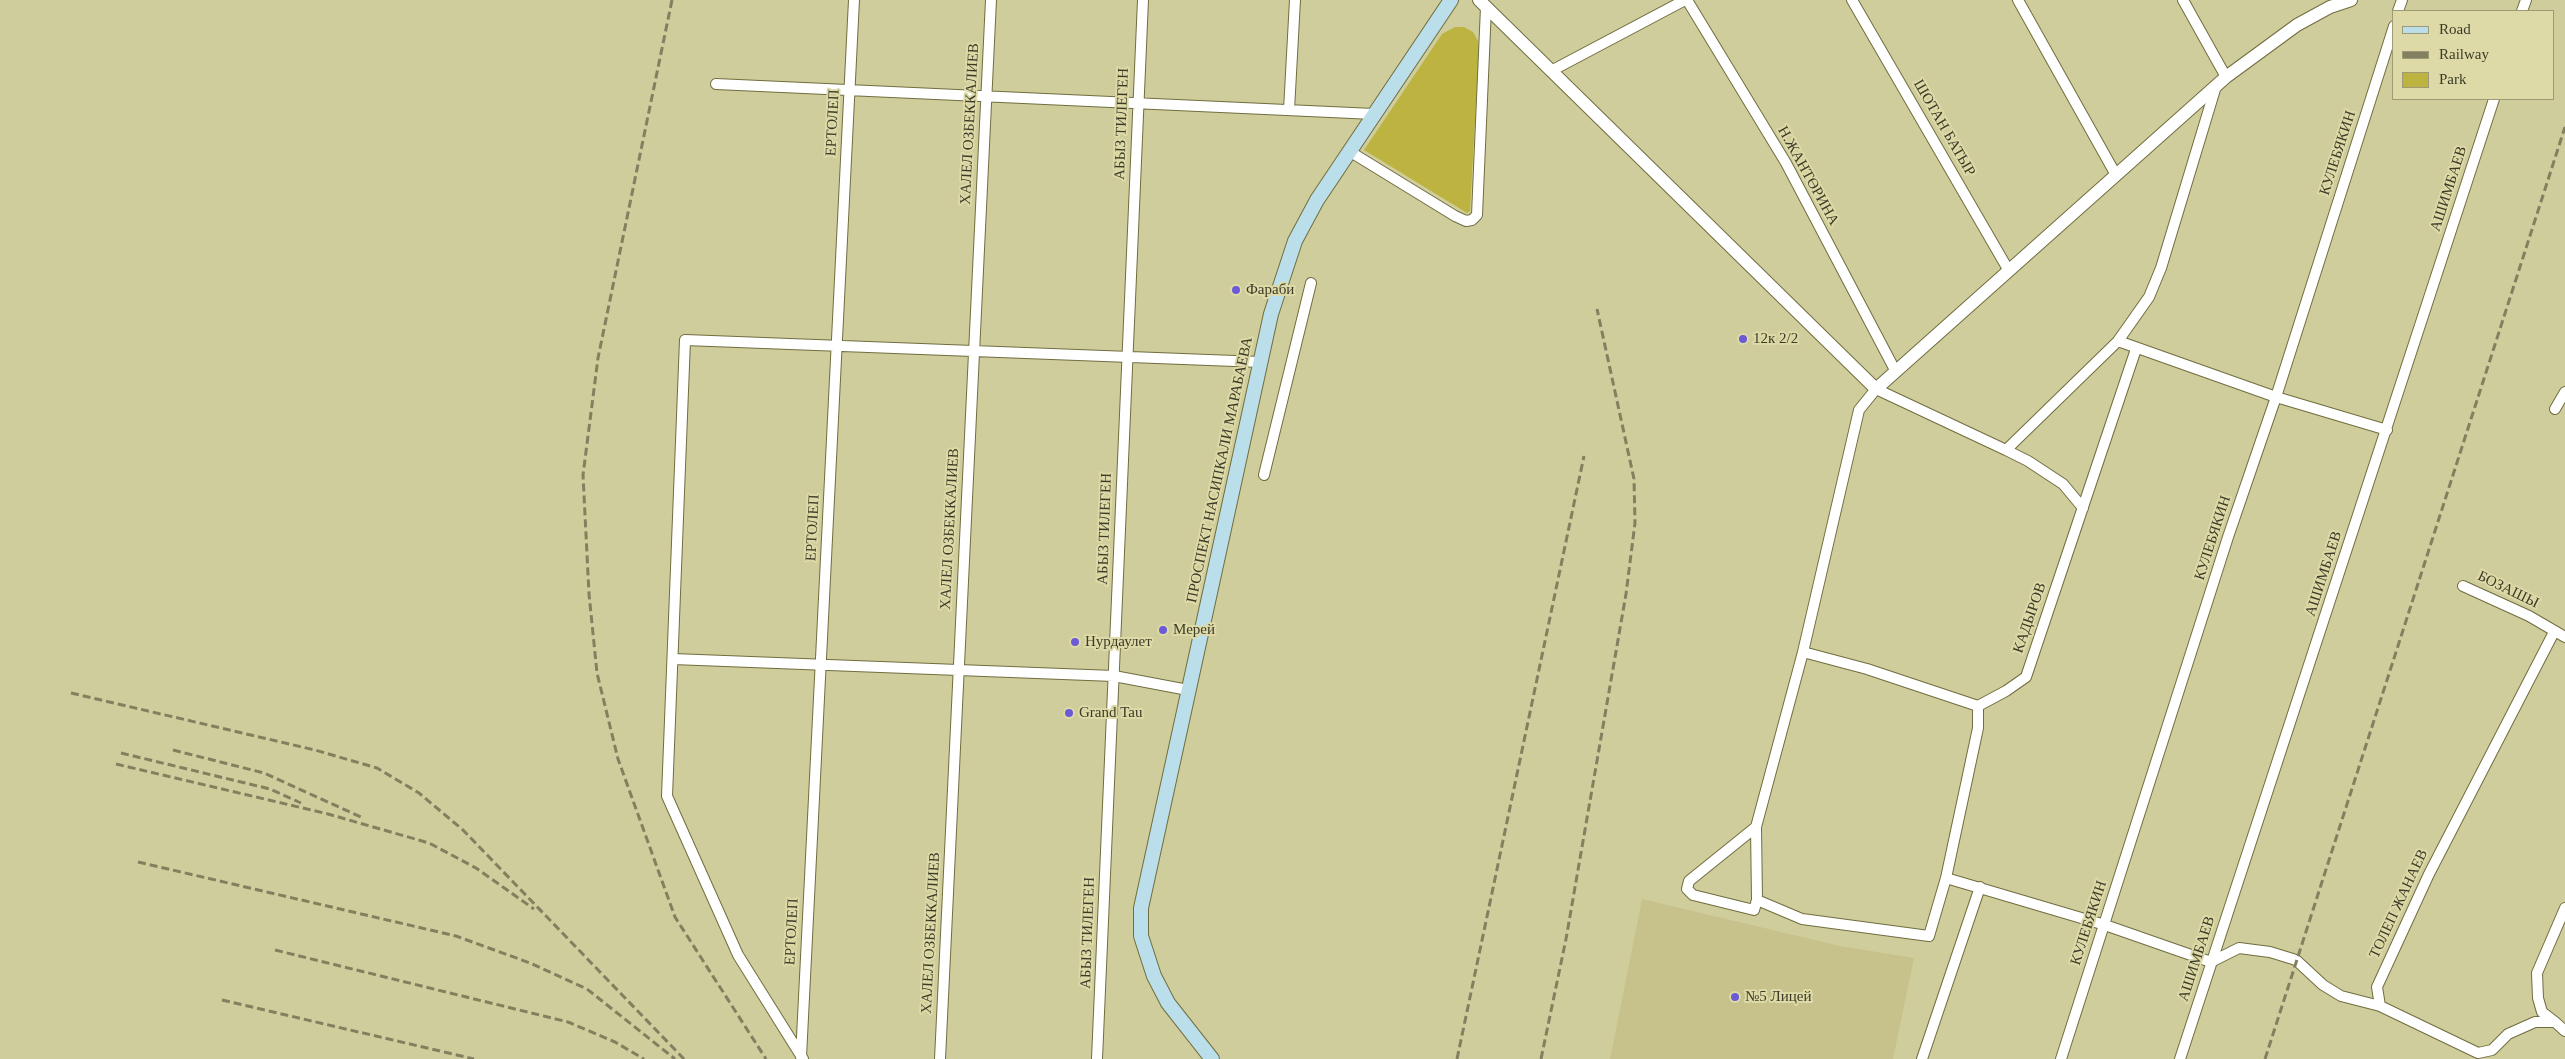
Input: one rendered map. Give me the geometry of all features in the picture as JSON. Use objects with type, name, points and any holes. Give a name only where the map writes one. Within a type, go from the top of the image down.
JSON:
[{"type":"main road","name":"ПРОСПЕКТ НАСИПКАЛИ МАРАБАЕВА","points":[[1212,1059],[1168,1002],[1151,969],[1141,936],[1141,908],[1271,314],[1296,241],[1317,200],[1451,0]]},
{"type":"street","name":"ЕРТОЛЕП","points":[[802,1058],[854,0]]},
{"type":"street","name":"ХАЛЕЛ ОЗБЕККАЛИЕВ","points":[[940,1059],[990,0]]},
{"type":"street","name":"АБЫЗ ТИЛЕГЕН","points":[[1097,1059],[1143,0]]},
{"type":"street","points":[[1289,110],[1296,0]]},
{"type":"street","points":[[1551,72],[1686,0]]},
{"type":"street","name":"Н.ЖАНТӨРИНА","points":[[1686,0],[1786,163],[1896,372]]},
{"type":"street","name":"ШОТАН БАТЫР","points":[[1852,0],[2009,271]]},
{"type":"street","points":[[2018,0],[2116,175]]},
{"type":"street","points":[[2183,0],[2226,77]]},
{"type":"street","points":[[1756,827],[1689,881],[1687,889],[1693,895],[1754,910],[1757,900],[1756,827],[1803,652],[1859,410],[1876,390],[2226,77],[2297,25],[2330,7],[2351,0]]},
{"type":"street","points":[[1482,4],[1876,390],[2028,461],[2063,484],[2083,508]]},
{"type":"street","points":[[1349,151],[1455,216],[1466,221],[1472,220],[1477,215],[1482,4]]},
{"type":"street","name":"КУЛЕБЯКИН","points":[[2061,1059],[2228,537],[2276,397],[2392,32]]},
{"type":"street","points":[[716,84],[850,89],[902,94],[986,96],[1374,114]]},
{"type":"street","points":[[2006,450],[2118,342],[2149,297],[2161,268],[2216,86]]},
{"type":"street","name":"АШИМБАЕВ","points":[[2180,1059],[2494,100]]},
{"type":"street","points":[[1264,475],[1312,283]]},
{"type":"street","points":[[802,1058],[738,955],[667,796],[685,340],[1261,362]]},
{"type":"street","points":[[2118,342],[2276,397],[2387,430]]},
{"type":"street","name":"КАДЫРОВ","points":[[1978,706],[2006,691],[2026,676],[2136,349]]},
{"type":"street","points":[[2554,409],[2565,392]]},
{"type":"street","name":"БОЗАШЫ","points":[[2464,586],[2529,616],[2565,637]]},
{"type":"street","name":"ТОЛЕП ЖАНАЕВ","points":[[2380,1006],[2377,987],[2429,874],[2554,632]]},
{"type":"street","points":[[1757,900],[1802,919],[1929,936],[1946,878],[1978,728],[1978,706],[1867,669],[1803,652]]},
{"type":"street","points":[[673,658],[1114,676],[1188,690]]},
{"type":"street","points":[[1946,878],[2105,925],[2211,962],[2239,948],[2270,952],[2296,960],[2323,985],[2341,996],[2380,1006],[2478,1053],[2492,1050],[2508,1034],[2535,1022],[2555,1022]]},
{"type":"street","points":[[1922,1059],[1980,887]]},
{"type":"street","points":[[2565,908],[2537,973],[2538,998],[2542,1012],[2565,1031]]},
{"type":"shaded area","points":[[1642,899],[1840,946],[1914,958],[1893,1059],[1610,1059]]},
{"type":"green space","points":[[1455,27],[1464,27],[1473,32],[1478,41],[1479,48],[1470,211],[1467,213],[1364,150],[1442,34]]},
{"type":"railway","points":[[672,0],[598,358],[583,475],[589,594],[597,673],[618,759],[675,917],[766,1059]]},
{"type":"railway","points":[[2265,1059],[2565,127]]},
{"type":"railway","points":[[1541,1059],[1566,939],[1626,594],[1635,523],[1634,479],[1597,309]]},
{"type":"railway","points":[[1457,1059],[1584,456]]},
{"type":"railway","points":[[71,693],[315,750],[377,768],[419,793],[463,830],[684,1059]]},
{"type":"railway","points":[[173,750],[264,773],[363,818]]},
{"type":"railway","points":[[121,753],[270,789],[301,803]]},
{"type":"railway","points":[[116,764],[328,814],[429,843],[476,868],[534,909]]},
{"type":"railway","points":[[138,862],[456,936],[530,963],[587,989],[675,1059]]},
{"type":"railway","points":[[275,950],[568,1022],[615,1042],[644,1059]]},
{"type":"railway","points":[[222,1000],[474,1059]]},
{"type":"place","name":"Фараби","points":[[1236,290]]},
{"type":"place","name":"12к 2/2","points":[[1743,339]]},
{"type":"place","name":"Мерей","points":[[1163,630]]},
{"type":"place","name":"Нурдаулет","points":[[1075,642]]},
{"type":"place","name":"Grand Tau","points":[[1069,713]]},
{"type":"place","name":"№5 Лицей","points":[[1735,997]]}]
